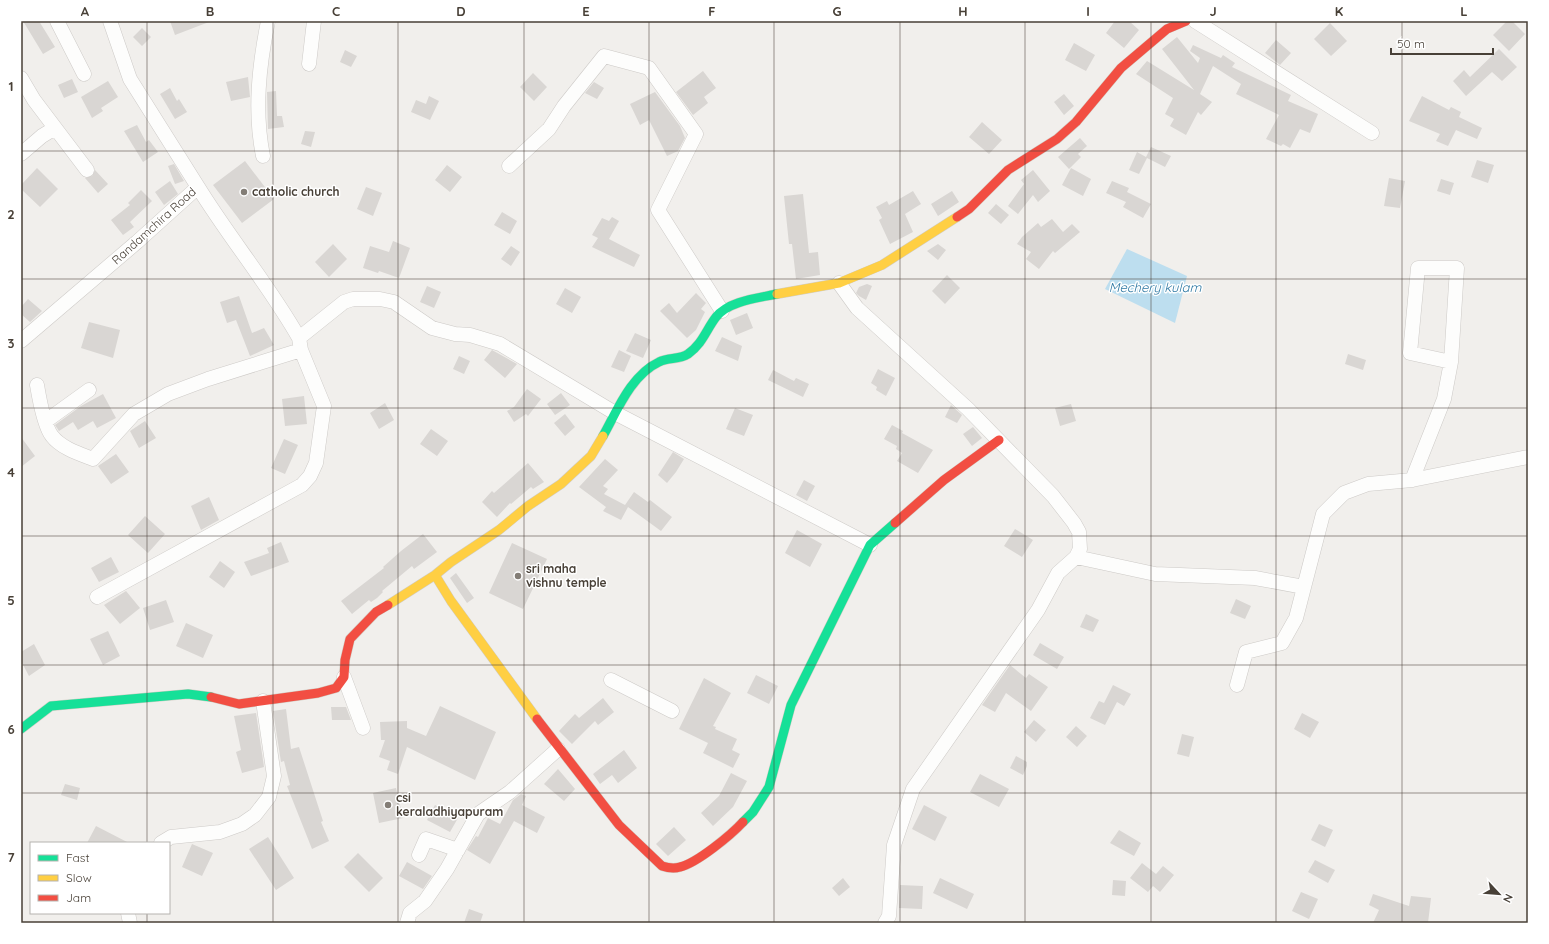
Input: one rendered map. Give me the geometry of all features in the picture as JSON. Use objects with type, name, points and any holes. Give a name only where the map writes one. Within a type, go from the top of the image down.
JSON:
[{"type":"street","points":[[57,21],[84,74]]},
{"type":"street","name":"Randamchira Road","points":[[21,341],[137,242],[198,187],[130,79],[110,21]]},
{"type":"street","points":[[263,156],[259,138],[260,63],[268,21]]},
{"type":"street","points":[[309,64],[314,21]]},
{"type":"street","points":[[363,728],[344,677],[347,650],[350,640],[359,628],[376,612],[435,575],[561,484],[579,469],[591,456],[633,384],[647,370],[660,361],[678,359],[688,354],[705,337],[715,318],[722,311],[737,304],[768,296],[839,283],[882,265],[968,209],[1008,170],[1057,140],[1076,122],[1121,68],[1162,25],[1186,21]]},
{"type":"street","points":[[1195,21],[1372,133]]},
{"type":"street","points":[[509,166],[549,129],[564,106],[604,56],[649,68],[696,134],[658,210],[722,311]]},
{"type":"street","points":[[21,78],[34,100],[54,128],[87,170]]},
{"type":"street","points":[[21,154],[54,128]]},
{"type":"street","points":[[98,597],[302,486],[316,463],[324,406],[300,344],[280,304],[229,234],[198,187]]},
{"type":"street","points":[[1412,480],[1444,399],[1451,362],[1457,268],[1418,268],[1410,354],[1451,362]]},
{"type":"street","points":[[839,283],[857,308],[968,409],[1053,496],[1074,523],[1079,532],[1080,538],[1080,549],[1076,557],[1058,573],[1038,610],[913,789],[894,845],[889,916],[885,923]]},
{"type":"street","points":[[36,385],[41,407],[52,436],[70,449],[93,459],[134,414],[168,394],[300,344],[344,302],[352,298],[380,299],[394,302],[432,328],[455,334],[470,335],[500,344],[615,413],[870,545]]},
{"type":"street","points":[[46,421],[89,390]]},
{"type":"street","points":[[435,575],[451,601],[558,749],[619,825],[662,866],[670,868],[681,867],[693,861],[732,834],[753,812],[769,787],[791,705],[870,545],[944,480],[999,440]]},
{"type":"street","points":[[1237,685],[1246,652],[1282,643],[1296,618],[1323,514],[1344,493],[1368,484],[1412,480],[1528,457]]},
{"type":"street","points":[[1076,557],[1155,574],[1255,578],[1304,587]]},
{"type":"street","points":[[21,729],[50,706],[188,694],[201,695],[239,704],[318,693],[336,688],[344,677]]},
{"type":"street","points":[[610,680],[672,711]]},
{"type":"street","points":[[163,842],[171,837],[220,832],[242,824],[256,815],[269,797],[274,776],[262,701]]},
{"type":"street","points":[[407,923],[410,913],[425,901],[458,850],[478,814],[510,792],[558,749]]},
{"type":"street","points":[[420,855],[426,839],[458,850]]},
{"type":"water","name":"Mechery kulam","points":[[1127,249],[1187,276],[1175,323],[1105,289]]},
{"type":"building","points":[[23,21],[39,21],[55,47],[43,54]]},
{"type":"building","points":[[170,21],[209,21],[209,22],[175,35]]},
{"type":"building","points":[[1115,21],[1129,21],[1139,30],[1124,48],[1106,33]]},
{"type":"building","points":[[1507,21],[1512,21],[1525,34],[1509,51],[1493,35]]},
{"type":"building","points":[[1330,23],[1347,41],[1331,56],[1314,39]]},
{"type":"building","points":[[142,28],[151,37],[142,46],[133,37]]},
{"type":"building","points":[[1177,37],[1198,63],[1200,58],[1190,51],[1193,45],[1221,58],[1223,55],[1235,63],[1232,67],[1291,95],[1288,101],[1318,114],[1310,133],[1300,129],[1290,148],[1283,144],[1281,146],[1266,139],[1279,115],[1236,94],[1241,84],[1213,66],[1200,94],[1212,102],[1201,115],[1198,112],[1186,135],[1170,126],[1174,119],[1165,114],[1173,98],[1136,74],[1147,61],[1194,90],[1162,49]]},
{"type":"building","points":[[1276,40],[1291,53],[1280,65],[1265,53]]},
{"type":"building","points":[[1074,43],[1095,55],[1086,71],[1065,60]]},
{"type":"building","points":[[1499,49],[1517,67],[1502,81],[1492,72],[1466,96],[1453,81],[1464,70],[1470,77]]},
{"type":"building","points":[[345,50],[357,56],[351,67],[340,62]]},
{"type":"building","points":[[703,71],[716,88],[704,97],[708,103],[693,115],[676,92]]},
{"type":"building","points":[[533,73],[547,87],[534,101],[520,87]]},
{"type":"building","points":[[248,77],[250,97],[231,101],[226,82]]},
{"type":"building","points":[[72,79],[78,92],[64,98],[58,85]]},
{"type":"building","points":[[108,81],[118,97],[101,108],[103,111],[92,118],[81,97]]},
{"type":"building","points":[[594,82],[604,88],[597,99],[585,93]]},
{"type":"building","points":[[170,88],[177,101],[179,99],[187,112],[175,119],[160,94]]},
{"type":"building","points":[[276,91],[277,116],[282,116],[284,127],[268,129],[267,92]]},
{"type":"building","points":[[655,92],[680,126],[685,138],[678,151],[667,156],[649,120],[640,125],[630,104]]},
{"type":"building","points":[[1064,94],[1074,106],[1064,115],[1054,102]]},
{"type":"building","points":[[429,96],[439,101],[430,120],[411,112],[416,100],[426,104]]},
{"type":"building","points":[[1422,96],[1449,110],[1451,107],[1461,112],[1459,117],[1482,128],[1477,139],[1456,130],[1448,146],[1436,141],[1440,134],[1409,121]]},
{"type":"building","points":[[982,122],[1002,140],[989,154],[969,137]]},
{"type":"building","points":[[137,125],[146,142],[149,140],[158,152],[143,162],[124,131]]},
{"type":"building","points":[[305,131],[315,132],[311,147],[301,144]]},
{"type":"building","points":[[1080,138],[1087,146],[1078,154],[1081,157],[1069,169],[1058,157]]},
{"type":"building","points":[[1151,147],[1171,156],[1165,167],[1147,158],[1139,174],[1129,170],[1137,152],[1146,157]]},
{"type":"building","points":[[1477,160],[1494,165],[1488,183],[1471,177]]},
{"type":"building","name":"catholic church","points":[[245,161],[274,199],[242,223],[213,185]]},
{"type":"building","points":[[174,164],[184,181],[175,184],[168,166]]},
{"type":"building","points":[[447,165],[462,177],[450,192],[435,180]]},
{"type":"building","points":[[37,168],[58,189],[40,207],[21,189],[21,185]]},
{"type":"building","points":[[1071,168],[1091,179],[1083,196],[1062,185]]},
{"type":"building","points":[[95,170],[108,184],[98,193],[85,178],[92,176]]},
{"type":"building","points":[[1033,170],[1050,191],[1038,202],[1033,195],[1018,214],[1008,206],[1024,184],[1021,180]]},
{"type":"building","points":[[1389,178],[1405,181],[1400,208],[1384,206]]},
{"type":"building","points":[[1441,179],[1454,183],[1450,195],[1437,191]]},
{"type":"building","points":[[170,181],[178,194],[164,205],[155,192]]},
{"type":"building","points":[[1112,181],[1129,188],[1127,192],[1151,204],[1143,218],[1123,207],[1126,202],[1106,193]]},
{"type":"building","points":[[366,187],[382,193],[373,216],[357,209]]},
{"type":"building","points":[[141,190],[152,201],[130,222],[134,227],[123,235],[111,220],[130,205],[128,203]]},
{"type":"building","points":[[913,191],[921,204],[905,214],[913,232],[890,244],[879,220],[882,218],[876,207],[887,201],[889,205]]},
{"type":"building","points":[[952,191],[959,202],[938,216],[931,204]]},
{"type":"building","points":[[803,194],[809,253],[818,252],[820,275],[796,279],[792,244],[789,244],[784,196]]},
{"type":"building","points":[[996,204],[1009,215],[1001,224],[988,213]]},
{"type":"building","points":[[502,212],[517,221],[510,234],[494,225]]},
{"type":"building","points":[[612,217],[619,221],[609,239],[640,255],[634,267],[592,247],[598,238],[592,235],[602,218],[609,221]]},
{"type":"building","points":[[1052,219],[1063,232],[1072,224],[1080,232],[1055,253],[1053,251],[1039,269],[1026,259],[1031,252],[1017,244],[1022,237],[1038,223],[1041,227]]},
{"type":"building","points":[[393,241],[410,248],[399,278],[379,271],[378,273],[363,268],[370,246],[389,252]]},
{"type":"building","points":[[333,244],[347,259],[329,277],[315,262]]},
{"type":"building","points":[[938,244],[946,250],[938,260],[927,251]]},
{"type":"building","points":[[511,246],[520,252],[511,266],[501,259]]},
{"type":"building","points":[[947,275],[960,288],[945,304],[932,291]]},
{"type":"building","points":[[867,284],[872,286],[866,300],[856,293],[859,287]]},
{"type":"building","points":[[427,286],[441,292],[434,308],[420,302]]},
{"type":"building","points":[[565,288],[581,297],[572,313],[556,304]]},
{"type":"building","points":[[696,293],[706,303],[701,309],[705,312],[696,330],[687,338],[660,311],[669,303],[677,313]]},
{"type":"building","points":[[239,296],[252,333],[264,328],[274,345],[250,356],[236,320],[227,323],[220,302]]},
{"type":"building","points":[[28,299],[42,311],[30,322],[21,314],[21,307]]},
{"type":"building","points":[[747,313],[753,328],[736,335],[730,320]]},
{"type":"building","points":[[89,322],[120,330],[113,358],[81,348]]},
{"type":"building","points":[[635,333],[651,340],[643,358],[626,351]]},
{"type":"building","points":[[722,337],[742,346],[738,361],[715,351]]},
{"type":"building","points":[[492,350],[517,364],[505,378],[484,360]]},
{"type":"building","points":[[619,350],[631,356],[624,372],[611,367]]},
{"type":"building","points":[[1348,354],[1366,360],[1363,370],[1345,364]]},
{"type":"building","points":[[459,356],[470,361],[464,374],[453,369]]},
{"type":"building","points":[[878,369],[895,378],[886,396],[876,390],[877,387],[871,383]]},
{"type":"building","points":[[773,370],[794,381],[796,378],[809,384],[803,397],[768,380]]},
{"type":"building","points":[[527,389],[541,399],[528,416],[526,414],[514,422],[507,411],[514,407]]},
{"type":"building","points":[[561,393],[570,405],[555,415],[547,404]]},
{"type":"building","points":[[103,394],[116,418],[97,428],[93,421],[78,430],[73,422],[59,431],[55,425],[81,406]]},
{"type":"building","points":[[304,396],[307,424],[285,426],[282,399]]},
{"type":"building","points":[[385,403],[394,420],[379,429],[370,413]]},
{"type":"building","points":[[1071,404],[1076,421],[1060,426],[1055,408]]},
{"type":"building","points":[[951,405],[962,415],[957,423],[945,417]]},
{"type":"building","points":[[735,408],[753,415],[744,436],[726,429]]},
{"type":"building","points":[[565,414],[575,427],[565,436],[554,423]]},
{"type":"building","points":[[145,421],[156,438],[139,448],[130,431]]},
{"type":"building","points":[[892,425],[903,431],[902,433],[933,450],[918,473],[897,461],[902,453],[896,449],[897,446],[884,439]]},
{"type":"building","points":[[973,427],[982,438],[972,446],[963,434]]},
{"type":"building","points":[[431,429],[448,441],[437,456],[420,444]]},
{"type":"building","points":[[21,437],[35,456],[21,467]]},
{"type":"building","points":[[284,439],[298,445],[285,474],[271,468]]},
{"type":"building","points":[[673,452],[684,459],[667,483],[658,475]]},
{"type":"building","points":[[116,454],[129,472],[111,484],[98,466]]},
{"type":"building","points":[[605,459],[618,470],[603,486],[608,489],[604,494],[625,505],[634,492],[648,502],[650,500],[672,517],[661,531],[628,507],[621,520],[603,511],[606,507],[579,487]]},
{"type":"building","points":[[528,463],[544,482],[533,489],[531,487],[511,504],[510,503],[497,517],[482,502],[492,491],[494,493]]},
{"type":"building","points":[[804,480],[815,486],[807,501],[796,495]]},
{"type":"building","points":[[209,497],[219,520],[201,530],[191,506]]},
{"type":"building","points":[[145,516],[165,534],[148,553],[128,535]]},
{"type":"building","points":[[1015,529],[1033,540],[1022,557],[1004,546]]},
{"type":"building","points":[[797,530],[822,544],[810,567],[785,553]]},
{"type":"building","points":[[423,534],[437,552],[414,569],[412,566],[382,591],[383,592],[377,598],[371,602],[369,600],[352,614],[341,601],[384,568],[383,567],[401,551]]},
{"type":"building","points":[[281,542],[289,562],[251,576],[244,562],[269,553],[267,548]]},
{"type":"building","name":"sri maha vishnu temple","points":[[512,543],[547,559],[523,609],[489,593]]},
{"type":"building","points":[[111,557],[119,572],[99,582],[91,568]]},
{"type":"building","points":[[220,561],[235,572],[224,588],[209,577]]},
{"type":"building","points":[[456,573],[474,598],[467,603],[450,578]]},
{"type":"building","points":[[126,591],[140,608],[120,624],[104,605]]},
{"type":"building","points":[[1236,599],[1251,606],[1245,619],[1230,613]]},
{"type":"building","points":[[166,600],[174,622],[150,630],[143,608]]},
{"type":"building","points":[[1086,614],[1099,620],[1093,632],[1080,627]]},
{"type":"building","points":[[186,623],[213,635],[203,658],[176,646]]},
{"type":"building","points":[[108,631],[120,656],[103,665],[90,639]]},
{"type":"building","points":[[1040,643],[1064,657],[1057,669],[1033,655]]},
{"type":"building","points":[[34,644],[45,665],[29,676],[21,661],[21,652]]},
{"type":"building","points":[[1010,665],[1026,678],[1029,674],[1048,687],[1031,711],[1006,693],[995,712],[982,705]]},
{"type":"building","points":[[756,675],[778,686],[769,704],[747,693]]},
{"type":"building","points":[[704,678],[731,693],[713,726],[716,727],[715,729],[737,739],[732,750],[740,754],[733,768],[703,753],[708,743],[679,729]]},
{"type":"building","points":[[1113,685],[1131,694],[1124,706],[1117,702],[1105,725],[1090,718],[1099,701],[1104,703]]},
{"type":"building","points":[[603,698],[614,712],[598,725],[595,721],[572,744],[559,731],[575,714],[579,718]]},
{"type":"building","points":[[440,706],[496,732],[475,780],[407,747],[398,774],[387,770],[390,761],[379,757],[385,740],[381,740],[380,722],[407,721],[407,728],[426,736]]},
{"type":"building","points":[[331,707],[346,707],[351,720],[332,720]]},
{"type":"building","points":[[286,709],[291,749],[299,747],[323,821],[321,822],[329,841],[312,849],[287,786],[290,785],[284,761],[281,762],[273,711]]},
{"type":"building","points":[[256,713],[264,767],[242,773],[236,752],[241,750],[234,716]]},
{"type":"building","points":[[1302,713],[1319,722],[1310,738],[1294,729]]},
{"type":"building","points":[[1034,720],[1046,730],[1036,742],[1024,732]]},
{"type":"building","points":[[1076,726],[1087,736],[1077,747],[1066,737]]},
{"type":"building","points":[[1182,734],[1194,737],[1189,757],[1177,754]]},
{"type":"building","points":[[624,750],[637,768],[618,783],[612,775],[600,784],[593,774]]},
{"type":"building","points":[[1016,756],[1027,762],[1023,775],[1010,768]]},
{"type":"building","points":[[558,769],[575,789],[564,801],[544,784]]},
{"type":"building","points":[[731,773],[747,781],[733,807],[713,826],[701,813],[719,796]]},
{"type":"building","points":[[980,774],[1009,789],[999,807],[970,792]]},
{"type":"building","points":[[65,784],[80,788],[77,800],[61,795]]},
{"type":"building","name":"csi keraladhiyapuram","points":[[396,788],[403,818],[379,823],[373,793]]},
{"type":"building","points":[[521,794],[526,796],[522,805],[545,817],[537,833],[514,821],[490,864],[467,850],[476,836],[478,837],[488,818],[500,824],[513,800]]},
{"type":"building","points":[[435,805],[458,818],[450,832],[427,820]]},
{"type":"building","points":[[924,805],[947,817],[935,841],[912,829]]},
{"type":"building","points":[[1319,824],[1333,830],[1325,847],[1311,840]]},
{"type":"building","points":[[96,826],[127,842],[88,842]]},
{"type":"building","points":[[674,827],[686,840],[668,856],[656,844]]},
{"type":"building","points":[[1119,830],[1141,843],[1134,856],[1110,843]]},
{"type":"building","points":[[268,837],[294,878],[276,890],[249,849]]},
{"type":"building","points":[[192,844],[213,853],[202,876],[182,867]]},
{"type":"building","points":[[358,853],[383,878],[369,892],[344,867]]},
{"type":"building","points":[[1315,860],[1335,870],[1328,883],[1308,872]]},
{"type":"building","points":[[407,862],[432,876],[423,889],[399,876]]},
{"type":"building","points":[[1142,863],[1156,874],[1163,866],[1174,875],[1160,892],[1153,886],[1148,892],[1130,878]]},
{"type":"building","points":[[843,878],[850,887],[839,896],[832,888]]},
{"type":"building","points":[[940,878],[974,894],[967,909],[933,893]]},
{"type":"building","points":[[1113,880],[1126,881],[1125,896],[1112,895]]},
{"type":"building","points":[[900,885],[923,886],[922,909],[899,908]]},
{"type":"building","points":[[1301,892],[1318,899],[1309,919],[1292,911]]},
{"type":"building","points":[[1373,894],[1409,906],[1411,896],[1431,898],[1428,923],[1373,923],[1379,910],[1369,905]]},
{"type":"building","points":[[469,909],[483,914],[480,923],[464,923]]},
{"type":"traffic: fast","points":[[603,436],[626,394],[640,376],[649,368],[662,360],[681,357],[688,354],[701,341],[716,317],[728,307],[744,301],[777,294]]},
{"type":"traffic: fast","points":[[743,822],[753,812],[769,787],[791,705],[870,545],[895,523]]},
{"type":"traffic: fast","points":[[21,729],[51,706],[188,694],[211,697]]},
{"type":"traffic: slow","points":[[777,294],[839,283],[882,265],[957,217]]},
{"type":"traffic: slow","points":[[388,605],[435,575],[451,562],[499,530],[528,506],[561,484],[591,456],[603,436]]},
{"type":"traffic: slow","points":[[435,575],[451,601],[537,719]]},
{"type":"traffic: jam","points":[[957,217],[969,209],[1008,170],[1057,139],[1076,122],[1121,68],[1167,29],[1186,21]]},
{"type":"traffic: jam","points":[[895,523],[944,480],[999,440]]},
{"type":"traffic: jam","points":[[211,697],[239,704],[318,693],[336,688],[344,677],[345,660],[350,639],[376,612],[388,605]]},
{"type":"traffic: jam","points":[[537,719],[619,825],[662,866],[678,868],[695,860],[722,841],[743,822]]},
{"type":"place","name":"catholic church","points":[[244,192]]},
{"type":"place","name":"sri maha vishnu temple","points":[[518,576]]},
{"type":"place","name":"csi keraladhiyapuram","points":[[388,805]]}]
